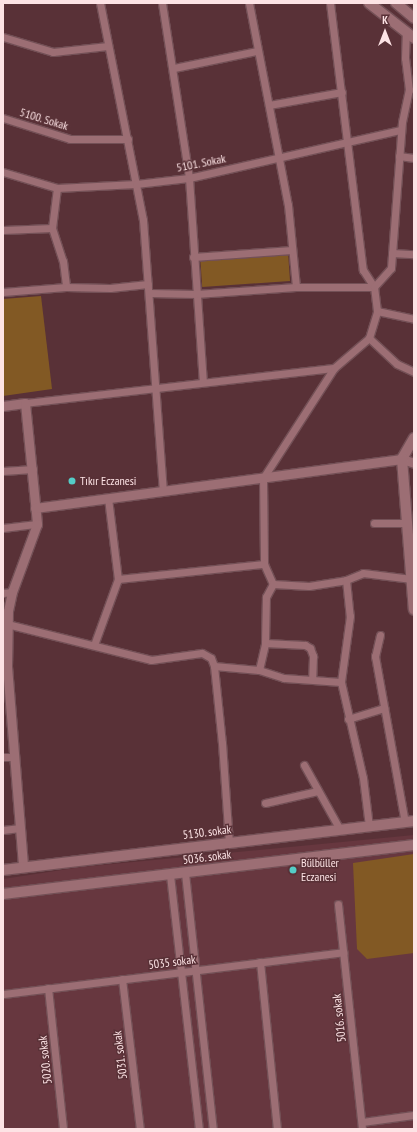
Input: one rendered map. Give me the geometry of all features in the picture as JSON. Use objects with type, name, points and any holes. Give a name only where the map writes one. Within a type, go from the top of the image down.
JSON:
[{"type":"main road","points":[[369,3],[414,38]]},
{"type":"main road","points":[[396,3],[414,18]]},
{"type":"main road","points":[[414,438],[402,459],[414,610]]},
{"type":"main road","name":"5130. sokak","points":[[3,870],[339,828],[410,822]]},
{"type":"main road","name":"5036. sokak","points":[[3,894],[414,845]]},
{"type":"street","points":[[100,3],[143,220],[150,293],[163,491]]},
{"type":"street","points":[[162,3],[174,68],[179,119],[189,178],[193,257],[203,382]]},
{"type":"street","points":[[249,3],[257,51],[279,158],[296,287]]},
{"type":"street","points":[[273,584],[264,564],[263,478],[334,368],[369,338],[377,311],[374,287],[363,270],[330,3]]},
{"type":"street","points":[[150,293],[196,294],[296,287],[374,287],[391,268],[401,130],[409,90],[405,58],[406,31]]},
{"type":"street","points":[[3,37],[53,52],[108,46]]},
{"type":"street","points":[[174,68],[257,51]]},
{"type":"street","points":[[269,105],[342,92]]},
{"type":"street","name":"5100. Sokak","points":[[3,118],[70,139],[128,139]]},
{"type":"street","name":"5101. Sokak","points":[[3,172],[57,188],[136,184],[189,178],[346,141],[401,130]]},
{"type":"street","points":[[399,156],[414,158]]},
{"type":"street","points":[[57,188],[52,228],[63,260],[66,287]]},
{"type":"street","points":[[3,230],[52,228]]},
{"type":"street","points":[[193,257],[292,250]]},
{"type":"street","points":[[392,253],[414,254]]},
{"type":"street","points":[[3,292],[66,287],[110,288],[148,284]]},
{"type":"street","points":[[377,311],[414,319]]},
{"type":"street","points":[[369,338],[397,364],[414,372]]},
{"type":"street","points":[[3,406],[334,368]]},
{"type":"street","points":[[23,867],[13,757],[5,611],[7,593],[36,524],[33,469],[25,403]]},
{"type":"street","points":[[36,508],[402,459],[414,463]]},
{"type":"street","points":[[3,471],[33,469]]},
{"type":"street","points":[[94,645],[118,579],[108,498]]},
{"type":"street","points":[[374,523],[407,522]]},
{"type":"street","points":[[3,528],[36,524]]},
{"type":"street","points":[[118,579],[264,564]]},
{"type":"street","points":[[273,584],[309,586],[346,580],[363,573],[412,579]]},
{"type":"street","points":[[346,580],[350,616],[341,682],[348,719],[363,778],[369,826]]},
{"type":"street","points":[[259,670],[265,643],[266,597],[273,584]]},
{"type":"street","points":[[5,623],[152,660],[202,653],[211,658],[214,666],[229,842]]},
{"type":"street","points":[[380,635],[375,656],[384,708],[410,822]]},
{"type":"street","points":[[265,643],[305,645],[310,648],[313,656],[312,679]]},
{"type":"street","points":[[214,666],[259,670],[284,678],[341,682]]},
{"type":"street","points":[[348,719],[384,708]]},
{"type":"street","points":[[3,757],[13,757]]},
{"type":"street","points":[[304,764],[339,828]]},
{"type":"street","points":[[265,803],[318,791]]},
{"type":"street","points":[[3,830],[20,828]]},
{"type":"street","points":[[184,873],[213,1129]]},
{"type":"street","points":[[170,875],[199,1129]]},
{"type":"street","name":"5016. sokak","points":[[338,904],[362,1126]]},
{"type":"street","name":"5035 sokak","points":[[3,994],[343,952]]},
{"type":"street","points":[[260,962],[277,1129]]},
{"type":"street","name":"5031. sokak","points":[[122,979],[140,1129]]},
{"type":"street","name":"5020. sokak","points":[[48,988],[64,1129]]},
{"type":"street","points":[[362,1126],[414,1115]]},
{"type":"shaded area","points":[[288,252],[290,281],[202,287],[200,258]]},
{"type":"shaded area","points":[[41,296],[52,389],[3,396],[3,299]]},
{"type":"shaded area","points":[[414,835],[414,1129],[3,1129],[3,879],[81,867]]},
{"type":"shaded area","points":[[414,854],[414,953],[367,959],[357,949],[353,863]]},
{"type":"place","name":"Tıkır Eczanesi","points":[[72,481]]},
{"type":"place","name":"Bülbüller Eczanesi","points":[[293,870]]}]
